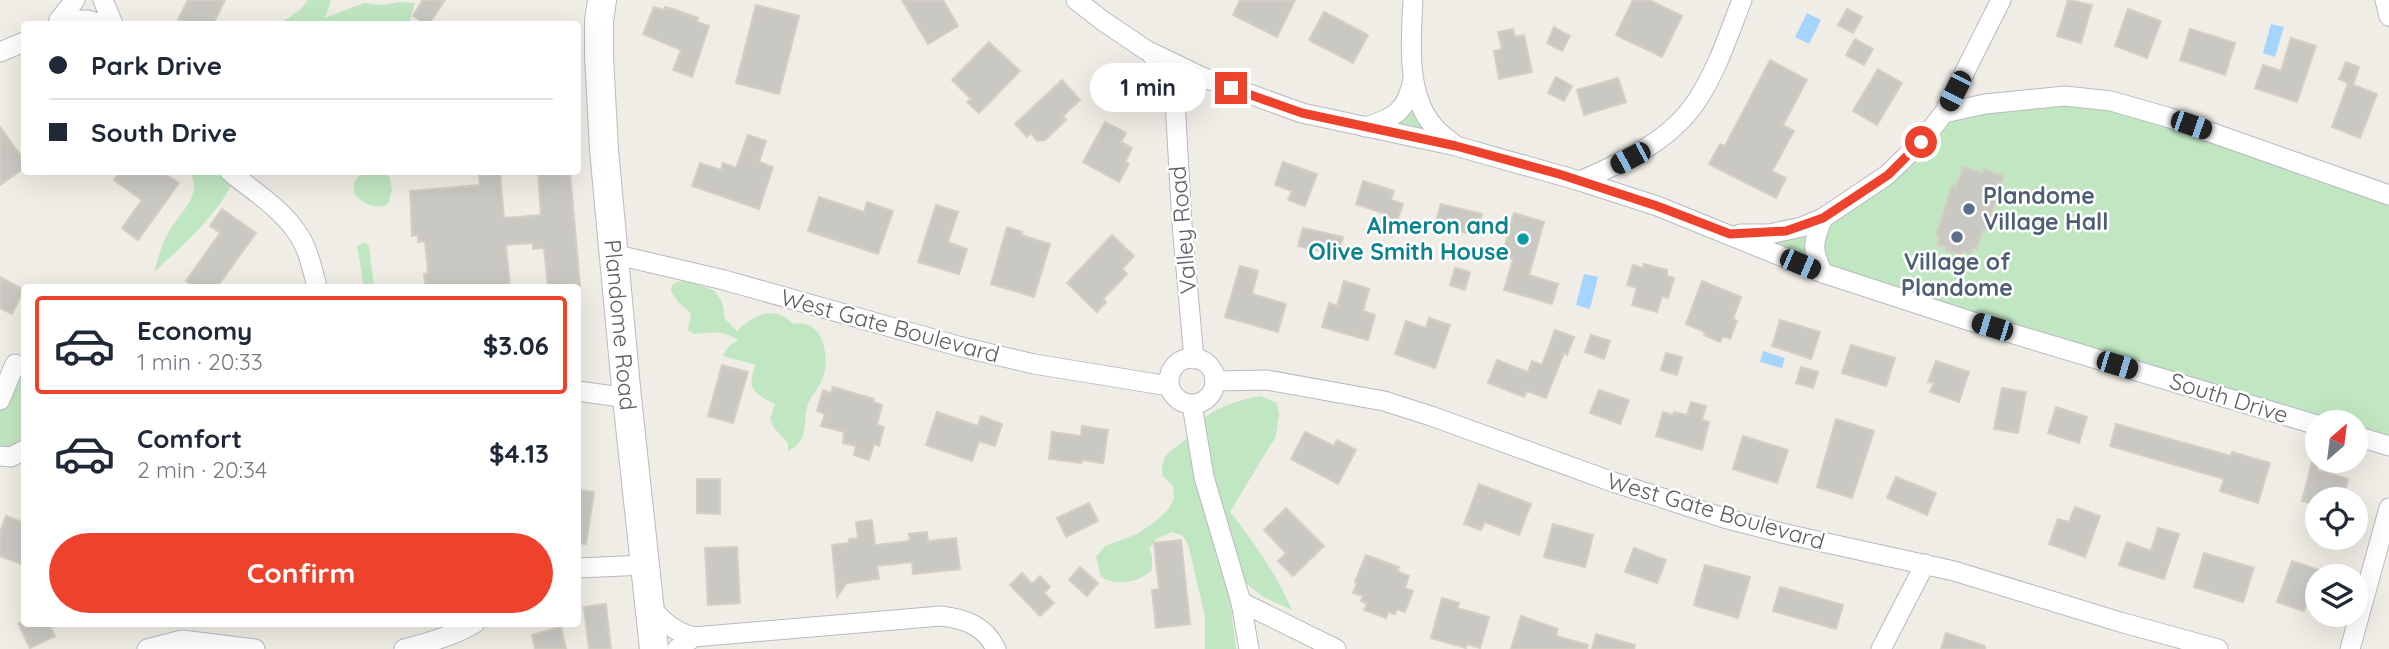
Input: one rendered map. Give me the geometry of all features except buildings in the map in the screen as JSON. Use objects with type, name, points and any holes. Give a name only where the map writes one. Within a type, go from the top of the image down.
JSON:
[{"type":"main road","name":"Plandome Road","points":[[602,0],[598,56],[613,254],[653,649]]},
{"type":"street","points":[[57,21],[75,0]]},
{"type":"street","points":[[103,0],[112,21]]},
{"type":"street","name":"South Drive","points":[[1076,0],[1146,50],[1202,77],[1302,113],[1456,146],[1580,181],[1657,206],[1823,274],[2305,421]]},
{"type":"street","points":[[1364,127],[1394,116],[1402,109],[1410,93],[1413,74],[1413,0]]},
{"type":"street","points":[[1580,181],[1646,149],[1679,122],[1698,100],[1719,60],[1742,0]]},
{"type":"street","points":[[1730,234],[1786,231],[1823,218],[1888,175],[1921,142],[1944,113],[2001,0]]},
{"type":"street","points":[[2385,0],[2389,16]]},
{"type":"street","points":[[72,21],[92,21]]},
{"type":"street","points":[[0,52],[21,43]]},
{"type":"street","name":"Valley Road","points":[[1146,50],[1164,70],[1175,101],[1194,359]]},
{"type":"street","points":[[1413,74],[1425,114],[1437,130],[1456,146]]},
{"type":"street","points":[[1175,101],[1186,88],[1202,77]]},
{"type":"street","points":[[1944,113],[1985,104],[2065,96],[2111,101],[2167,117],[2389,195]]},
{"type":"street","points":[[234,175],[278,212],[296,231],[307,252],[316,284]]},
{"type":"street","points":[[1823,218],[1817,232],[1814,251],[1823,274]]},
{"type":"street","name":"West Gate Boulevard","points":[[613,254],[724,280],[958,346],[1034,364],[1169,386]]},
{"type":"street","points":[[1183,360],[1205,362],[1215,381],[1211,395],[1199,404],[1192,405],[1177,399],[1169,386],[1169,378],[1176,364],[1183,360]]},
{"type":"street","points":[[0,401],[13,364]]},
{"type":"street","name":"West Gate Boulevard","points":[[1215,381],[1268,380],[1384,401],[1679,504],[1786,534],[1954,571],[2218,649]]},
{"type":"street","points":[[581,391],[627,398]]},
{"type":"street","points":[[1192,405],[1204,477],[1241,602],[1249,649]]},
{"type":"street","points":[[2368,440],[2389,446]]},
{"type":"street","points":[[0,456],[11,457],[21,452]]},
{"type":"street","points":[[2350,649],[2389,508]]},
{"type":"street","points":[[1881,649],[1925,564]]},
{"type":"street","points":[[581,568],[645,565]]},
{"type":"street","points":[[1241,602],[1336,649]]},
{"type":"street","points":[[649,605],[669,626],[694,637],[941,616],[962,618],[991,637],[996,649]]},
{"type":"street","points":[[404,649],[467,627]]},
{"type":"street","points":[[148,649],[187,631],[255,649]]},
{"type":"street","points":[[677,649],[694,637]]},
{"type":"green space","points":[[308,0],[331,0],[325,18],[364,3],[415,3],[410,21],[284,21],[300,10]]},
{"type":"green space","points":[[2089,98],[2389,195],[2389,446],[2368,440],[2368,410],[2305,410],[2305,418],[1823,273],[1817,232],[1944,113]]},
{"type":"green space","points":[[1415,111],[1424,129],[1398,123]]},
{"type":"green space","points":[[190,175],[236,175],[212,213],[154,272],[167,235],[192,196],[193,180]]},
{"type":"green space","points":[[359,175],[389,175],[392,190],[388,204],[379,207],[366,203],[354,194],[354,183]]},
{"type":"green space","points":[[1808,233],[1805,255],[1774,242]]},
{"type":"green space","points":[[364,242],[369,246],[374,284],[363,284],[357,246]]},
{"type":"green space","points":[[688,281],[715,291],[722,302],[725,319],[737,331],[757,316],[771,313],[779,314],[793,324],[812,327],[818,333],[825,351],[825,371],[808,404],[804,431],[795,447],[788,451],[788,443],[774,428],[770,419],[775,404],[754,390],[752,380],[756,365],[723,356],[729,346],[739,340],[721,333],[694,334],[688,330],[691,313],[678,302],[671,291],[676,282]]},
{"type":"green space","points":[[15,364],[21,367],[21,451],[0,456],[0,400]]},
{"type":"green space","points":[[1260,396],[1277,403],[1279,415],[1276,436],[1230,512],[1264,559],[1292,610],[1265,598],[1240,579],[1230,600],[1236,649],[1205,649],[1205,616],[1188,544],[1182,535],[1172,532],[1156,539],[1149,549],[1152,555],[1152,570],[1134,580],[1113,582],[1101,577],[1096,557],[1105,546],[1137,534],[1168,510],[1174,498],[1173,486],[1162,475],[1164,460],[1170,452],[1189,437],[1208,415],[1233,403]]},
{"type":"water","points":[[1807,13],[1821,20],[1809,44],[1795,37]]},
{"type":"water","points":[[2271,24],[2284,27],[2275,57],[2263,53]]},
{"type":"water","points":[[1584,274],[1598,277],[1590,309],[1576,305]]},
{"type":"water","points":[[1763,351],[1785,358],[1782,368],[1760,362]]},
{"type":"place","name":"Plandome Village Hall","points":[[1969,209]]},
{"type":"place","name":"Village of Plandome","points":[[1957,237]]},
{"type":"place","name":"Almeron and Olive Smith House","points":[[1523,239]]},
{"type":"route","points":[[1231,88],[1302,113],[1456,146],[1559,174],[1657,206],[1730,234],[1769,234],[1823,218],[1888,175],[1921,142]]}]
